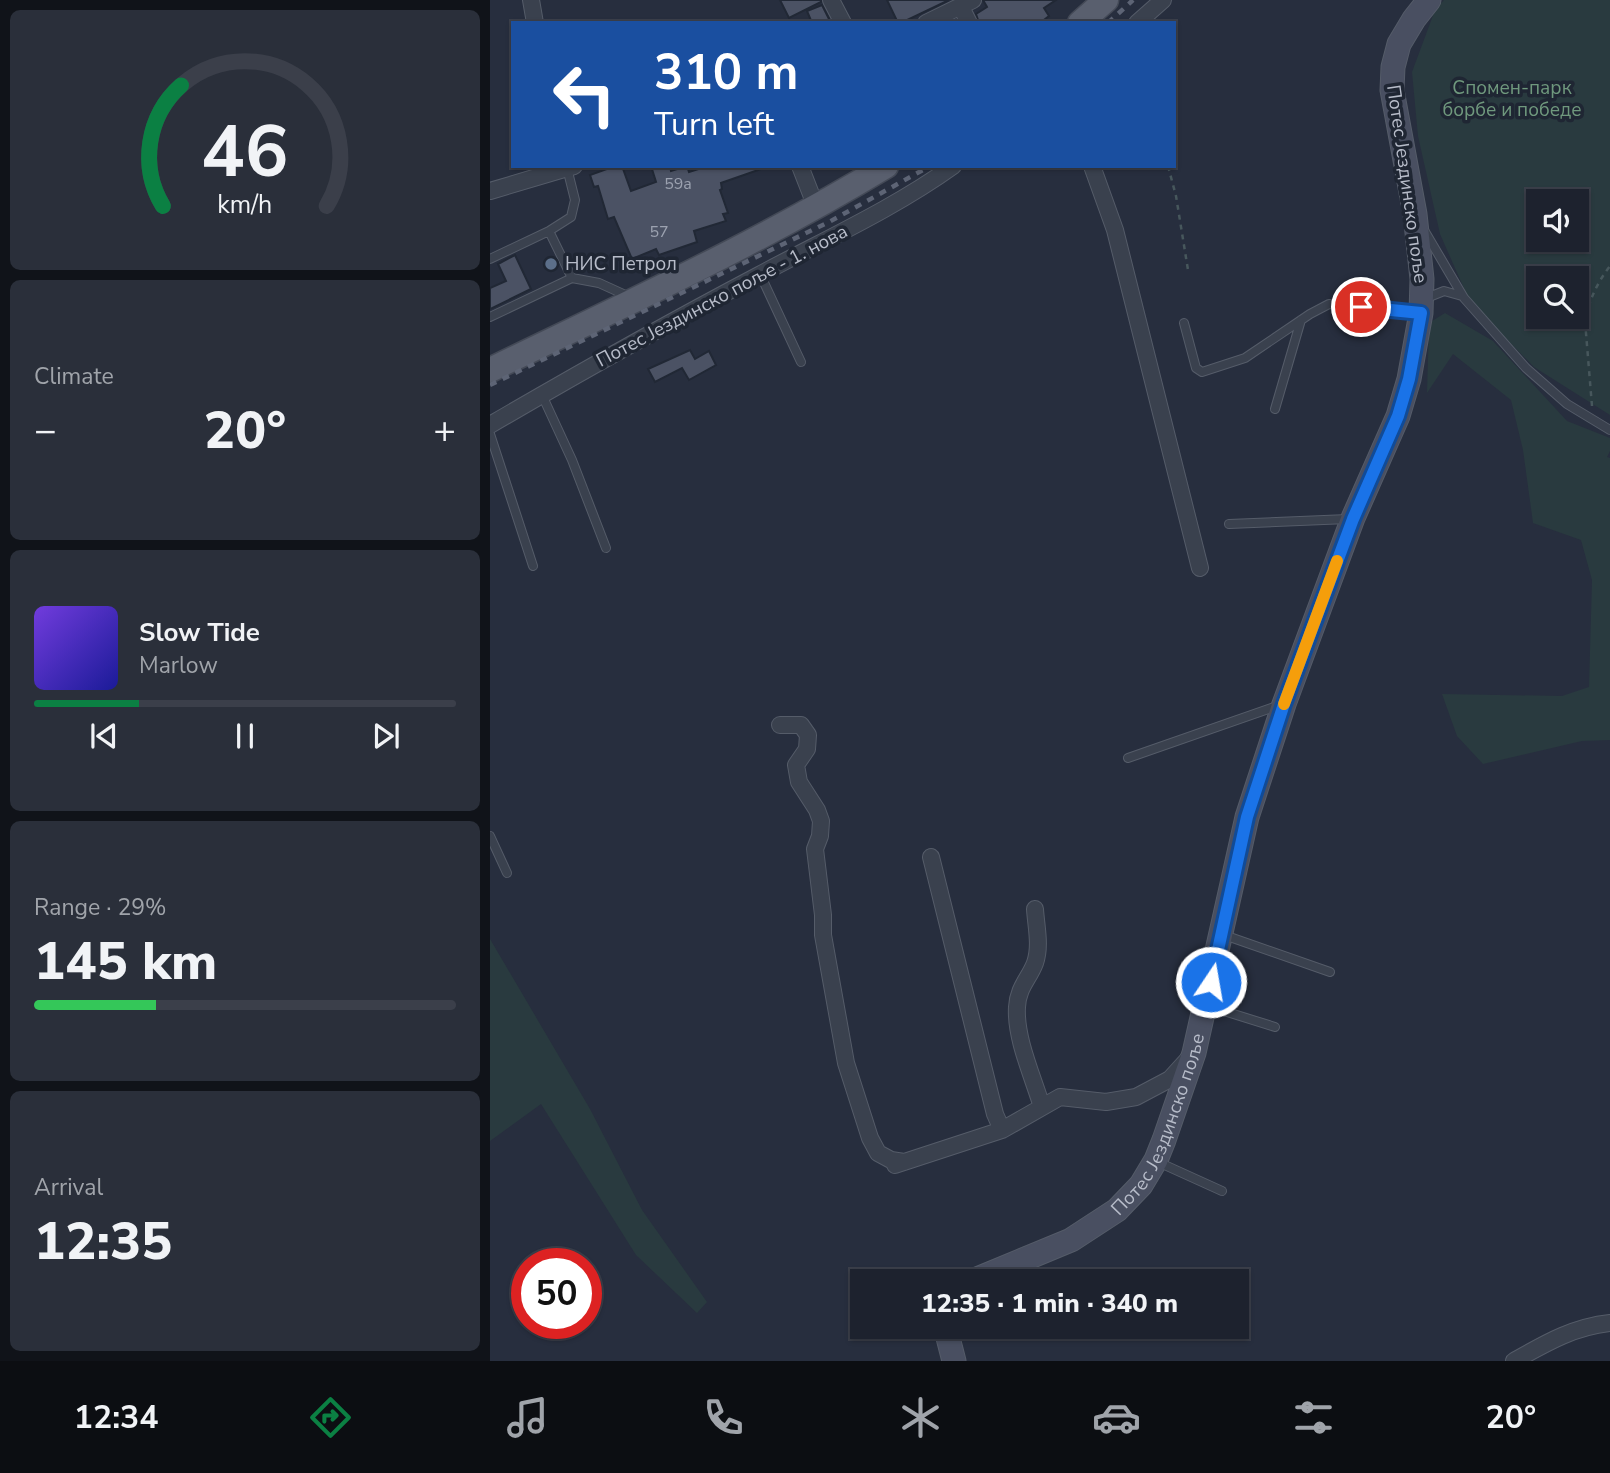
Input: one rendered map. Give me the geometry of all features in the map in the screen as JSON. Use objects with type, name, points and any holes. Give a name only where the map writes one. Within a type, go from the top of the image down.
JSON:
[{"type":"main road","points":[[1082,21],[1106,0]]},
{"type":"main road","name":"Потес Јездинско поље","points":[[1001,1269],[1060,1245],[1097,1224],[1132,1196],[1156,1160],[1194,1053],[1247,817],[1284,704],[1353,519],[1398,416],[1409,379],[1421,307],[1420,249],[1392,90],[1393,67],[1399,44],[1414,19],[1430,0]]},
{"type":"main road","points":[[490,370],[635,300],[816,207],[883,168]]},
{"type":"main road","points":[[948,1339],[954,1361]]},
{"type":"street","points":[[531,0],[535,21]]},
{"type":"street","points":[[831,0],[842,21]]},
{"type":"street","points":[[1139,21],[1163,0]]},
{"type":"street","points":[[930,21],[967,3],[969,21]]},
{"type":"street","points":[[490,191],[567,168]]},
{"type":"street","points":[[801,168],[816,207]]},
{"type":"street","name":"Потес Јездинско поље - 1. нова","points":[[490,425],[649,333],[848,229],[950,168]]},
{"type":"street","points":[[1093,168],[1115,230],[1200,568]]},
{"type":"street","points":[[780,725],[801,725],[808,735],[807,749],[796,765],[799,782],[821,821],[820,836],[815,849],[823,935],[846,1063],[870,1138],[878,1153],[897,1164],[1002,1130],[1060,1097],[1106,1102],[1136,1097],[1170,1079],[1194,1053]]},
{"type":"street","points":[[931,857],[995,1114],[1002,1130]]},
{"type":"street","points":[[1035,909],[1038,953],[1034,966],[1018,993],[1017,1008],[1018,1028],[1042,1107]]},
{"type":"street","points":[[1514,1361],[1576,1329],[1610,1323]]},
{"type":"lane","points":[[490,259],[549,231],[571,217],[574,208],[570,168]]},
{"type":"lane","points":[[1415,214],[1464,298],[1539,380],[1567,404],[1610,430]]},
{"type":"lane","points":[[549,231],[572,278]]},
{"type":"lane","points":[[760,274],[802,362]]},
{"type":"lane","points":[[490,317],[572,278],[600,283],[635,300]]},
{"type":"lane","points":[[1184,323],[1196,368],[1202,372],[1245,359],[1329,304],[1421,307],[1444,292],[1454,292],[1464,298]]},
{"type":"lane","points":[[1275,409],[1301,320]]},
{"type":"lane","points":[[542,395],[572,460],[606,548]]},
{"type":"lane","points":[[490,434],[533,566]]},
{"type":"lane","points":[[1229,524],[1353,519]]},
{"type":"lane","points":[[1128,758],[1284,704]]},
{"type":"lane","points":[[490,836],[507,873]]},
{"type":"lane","points":[[1221,934],[1330,972]]},
{"type":"lane","points":[[1206,1005],[1275,1027]]},
{"type":"lane","points":[[1156,1160],[1222,1191]]},
{"type":"path","points":[[1169,168],[1188,270]]},
{"type":"path","points":[[1594,420],[1585,321],[1587,307],[1595,289],[1610,266]]},
{"type":"green space","name":"Спомен-парк борбе и победе","points":[[1444,0],[1610,0],[1610,415],[1534,367],[1470,302],[1440,234],[1418,136],[1412,72],[1435,10]]},
{"type":"green space","points":[[1445,313],[1493,341],[1567,421],[1610,438],[1607,457],[1610,458],[1610,740],[1582,741],[1483,764],[1457,736],[1442,694],[1562,696],[1589,687],[1592,580],[1581,540],[1533,523],[1523,450],[1511,400],[1453,354],[1427,393],[1429,323]]},
{"type":"green space","points":[[490,939],[590,1109],[642,1210],[707,1302],[697,1313],[636,1255],[541,1104],[490,1141]]},
{"type":"building","points":[[780,0],[821,0],[821,2],[789,18]]},
{"type":"building","points":[[887,0],[949,0],[905,21],[897,21]]},
{"type":"building","points":[[983,0],[1056,0],[1044,8],[1049,16],[1043,21],[978,21],[976,14],[987,7]]},
{"type":"building","points":[[822,5],[830,21],[811,21],[807,11]]},
{"type":"building","points":[[609,168],[623,168],[631,191],[656,182],[652,168],[670,168],[671,171],[688,168],[689,172],[702,168],[764,168],[721,183],[720,190],[728,213],[723,214],[726,221],[694,231],[697,242],[659,255],[656,249],[632,259],[614,217],[608,219],[598,186],[594,187],[590,175]]},
{"type":"building","points":[[515,255],[531,289],[490,309],[490,288],[506,281],[498,264]]},
{"type":"building","points":[[690,350],[695,359],[709,351],[716,365],[689,380],[682,368],[655,382],[648,369]]},
{"type":"railway","points":[[1110,21],[1133,0]]},
{"type":"railway","points":[[490,385],[829,222],[926,168]]},
{"type":"slow traffic","points":[[1284,704],[1337,561]]},
{"type":"place","name":"НИС Петрол","points":[[551,264]]},
{"type":"route","points":[[1211,982],[1247,817],[1284,704],[1353,519],[1398,416],[1409,379],[1421,313],[1361,307]]}]
